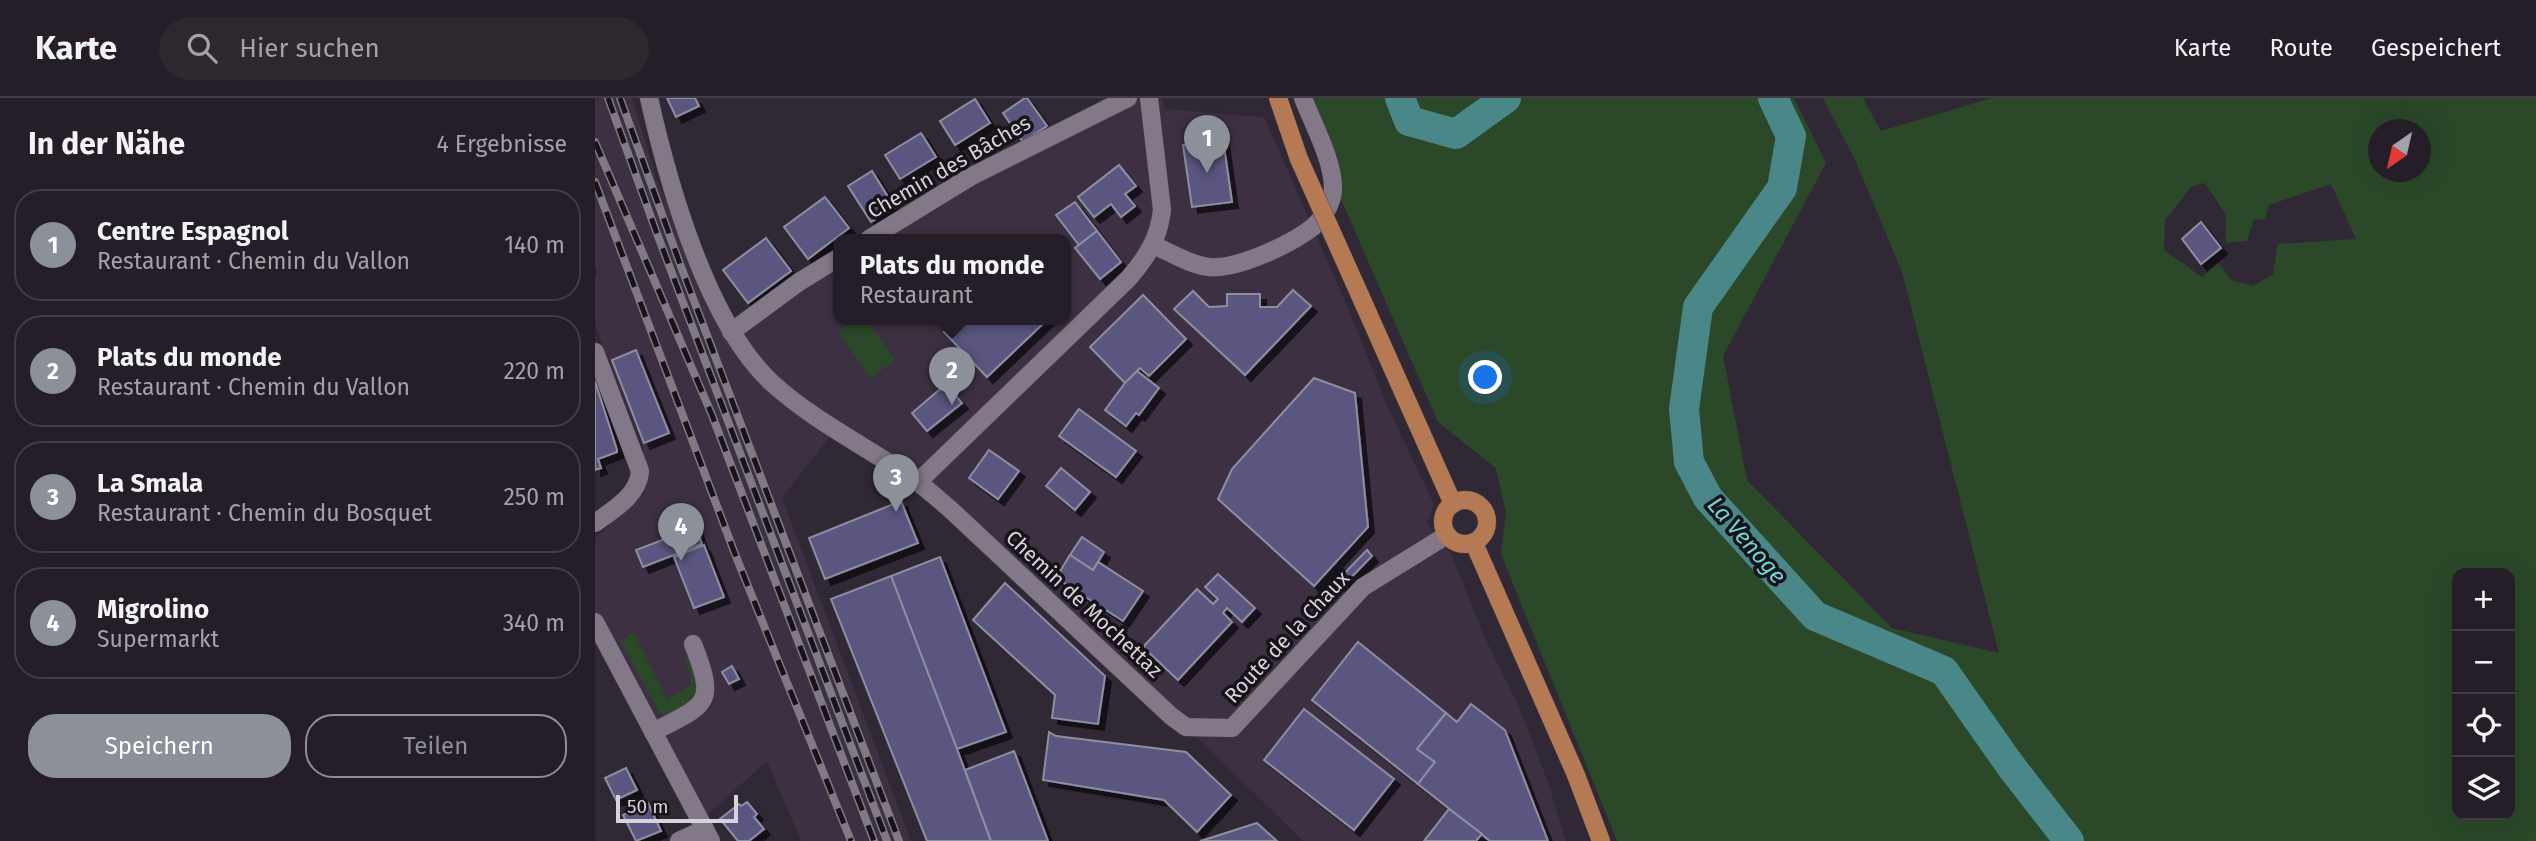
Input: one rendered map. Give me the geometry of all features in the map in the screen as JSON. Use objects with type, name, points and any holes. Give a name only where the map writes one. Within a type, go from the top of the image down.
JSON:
[{"type":"main road","points":[[1278,98],[1299,159],[1453,504]]},
{"type":"main road","points":[[1460,501],[1474,502],[1485,512],[1487,526],[1481,539],[1475,543],[1459,544],[1447,535],[1443,522],[1453,504],[1460,501]]},
{"type":"main road","points":[[1475,543],[1576,775],[1601,841]]},
{"type":"street","name":"Chemin de Mochettaz","points":[[649,98],[673,191],[710,291],[731,332],[760,371],[791,399],[918,482],[1171,716],[1186,727],[1232,728]]},
{"type":"street","name":"Chemin des Bâches","points":[[877,234],[970,177],[1128,98]]},
{"type":"street","points":[[918,482],[1129,278],[1153,245],[1160,228],[1162,210],[1149,98]]},
{"type":"street","points":[[1153,245],[1198,264],[1227,267],[1296,238],[1315,225],[1327,210],[1333,188],[1330,166],[1303,98]]},
{"type":"street","points":[[731,332],[799,282],[833,261]]},
{"type":"street","points":[[595,352],[640,471],[640,481],[635,489],[595,523]]},
{"type":"street","name":"Route de la Chaux","points":[[1232,728],[1363,587],[1447,535]]},
{"type":"street","points":[[595,622],[708,835],[679,841]]},
{"type":"street","points":[[653,732],[694,711],[705,695],[705,675],[693,644]]},
{"type":"shaded area","points":[[595,98],[632,98],[655,174],[695,276],[725,337],[833,263],[833,325],[1071,325],[1071,234],[882,234],[969,181],[1104,120],[1102,98],[1162,98],[1164,109],[1264,117],[1342,294],[1388,408],[1434,504],[1427,523],[1451,554],[1485,638],[1518,705],[1548,782],[1566,841],[1303,841],[1064,606],[918,482],[830,436],[782,498],[911,841],[801,841],[767,761],[707,815],[595,627],[595,538],[645,493],[643,448],[595,326]]},
{"type":"green space","points":[[1297,98],[1794,98],[1826,163],[1723,356],[1747,480],[1892,628],[1999,653],[1902,272],[1856,162],[1823,98],[1863,98],[1881,131],[1992,98],[2536,98],[2536,841],[1617,841],[1501,554],[1506,513],[1496,468],[1438,422]],"holes":[[[2205,183],[2226,215],[2226,243],[2247,241],[2254,219],[2265,220],[2269,205],[2331,184],[2356,239],[2278,244],[2273,274],[2253,286],[2231,280],[2219,263],[2202,277],[2164,250],[2165,220],[2192,186]]]},
{"type":"green space","points":[[847,325],[870,325],[895,360],[871,378],[838,332]]},
{"type":"green space","points":[[634,633],[667,699],[691,685],[685,658],[687,656],[696,677],[696,692],[693,698],[669,716],[659,712],[620,640]]},
{"type":"building","points":[[667,98],[695,98],[699,106],[676,117]]},
{"type":"building","points":[[1025,98],[1047,126],[1023,142],[1003,113]]},
{"type":"building","points":[[975,99],[990,123],[955,145],[940,121]]},
{"type":"building","points":[[921,133],[936,157],[900,179],[885,155]]},
{"type":"building","points":[[1223,139],[1232,202],[1192,207],[1183,145]]},
{"type":"building","points":[[1119,165],[1136,186],[1125,194],[1135,206],[1121,217],[1111,204],[1094,217],[1078,197]]},
{"type":"building","points":[[872,171],[895,208],[871,222],[848,186]]},
{"type":"building","points":[[825,197],[849,228],[841,234],[833,234],[833,240],[808,259],[784,227]]},
{"type":"building","points":[[1075,202],[1097,231],[1079,245],[1056,215]]},
{"type":"building","points":[[2201,222],[2221,248],[2201,264],[2182,239]]},
{"type":"building","points":[[1097,231],[1121,262],[1100,279],[1075,248]]},
{"type":"building","points":[[766,238],[791,271],[748,303],[723,270]]},
{"type":"building","points":[[1293,290],[1311,306],[1245,375],[1174,309],[1193,291],[1209,307],[1227,306],[1227,294],[1260,294],[1260,307],[1277,307]]},
{"type":"building","points":[[1143,295],[1186,339],[1149,376],[1140,368],[1125,383],[1090,347]]},
{"type":"building","points":[[951,325],[1042,325],[987,377],[944,332]]},
{"type":"building","points":[[636,350],[669,433],[644,443],[612,360]]},
{"type":"building","points":[[1137,371],[1159,388],[1139,415],[1136,413],[1126,426],[1105,410]]},
{"type":"building","points":[[1314,378],[1355,393],[1368,527],[1314,586],[1218,499],[1232,469]]},
{"type":"building","points":[[595,381],[617,452],[598,459],[601,468],[595,470]]},
{"type":"building","points":[[946,384],[962,403],[927,431],[912,413]]},
{"type":"building","points":[[1079,409],[1136,451],[1116,477],[1059,436]]},
{"type":"building","points":[[989,450],[1019,471],[998,499],[969,478]]},
{"type":"building","points":[[1061,468],[1090,492],[1075,510],[1046,486]]},
{"type":"building","points":[[901,501],[918,543],[825,579],[809,538]]},
{"type":"building","points":[[696,527],[702,544],[643,567],[636,550]]},
{"type":"building","points":[[1082,537],[1104,552],[1093,570],[1070,555]]},
{"type":"building","points":[[704,545],[724,597],[694,608],[674,557]]},
{"type":"building","points":[[1367,550],[1372,556],[1342,587],[1336,582]]},
{"type":"building","points":[[1070,555],[1093,570],[1098,562],[1143,591],[1123,621],[1056,578]]},
{"type":"building","points":[[940,557],[1006,732],[957,749],[891,576]]},
{"type":"building","points":[[1218,574],[1255,608],[1242,622],[1227,608],[1223,613],[1232,622],[1178,680],[1143,647],[1197,589],[1213,604],[1218,599],[1205,587]]},
{"type":"building","points":[[891,576],[991,841],[927,841],[831,599]]},
{"type":"building","points":[[1005,583],[1105,676],[1098,724],[1052,718],[1055,695],[973,620]]},
{"type":"building","points":[[1358,642],[1446,713],[1417,749],[1435,762],[1418,784],[1312,700]]},
{"type":"building","points":[[732,666],[739,679],[729,684],[722,672]]},
{"type":"building","points":[[1471,704],[1505,730],[1548,841],[1490,841],[1418,784],[1435,762],[1417,749],[1446,713],[1457,722]]},
{"type":"building","points":[[1304,709],[1394,779],[1354,830],[1264,760]]},
{"type":"building","points":[[1049,732],[1056,736],[1186,752],[1231,795],[1197,832],[1164,800],[1043,780]]},
{"type":"building","points":[[1014,751],[1048,841],[991,841],[965,770]]},
{"type":"building","points":[[626,768],[637,790],[616,800],[605,778]]},
{"type":"building","points":[[747,802],[764,829],[749,841],[738,841],[720,819],[739,804],[741,806]]},
{"type":"building","points":[[648,803],[661,831],[636,841],[623,815]]},
{"type":"building","points":[[1449,809],[1482,834],[1476,841],[1424,841]]},
{"type":"building","points":[[1257,823],[1277,841],[1200,841],[1210,838]]},
{"type":"waterway","name":"La Venoge","points":[[1400,98],[1409,121],[1456,134],[1506,98]]},
{"type":"waterway","name":"La Venoge","points":[[1773,98],[1791,136],[1782,188],[1698,307],[1684,409],[1689,462],[1708,498],[1815,616],[1944,671],[2010,765],[2069,841]]},
{"type":"railway","points":[[608,98],[887,841]]},
{"type":"railway","points":[[620,98],[680,264],[899,841]]},
{"type":"railway","points":[[595,142],[712,415],[874,841]]},
{"type":"railway","points":[[595,182],[735,554],[851,841]]},
{"type":"place","name":"Centre Espagnol","points":[[1207,173]]},
{"type":"place","name":"Plats du monde","points":[[952,405]]},
{"type":"place","name":"La Smala","points":[[896,512]]},
{"type":"place","name":"Migrolino","points":[[681,561]]}]
